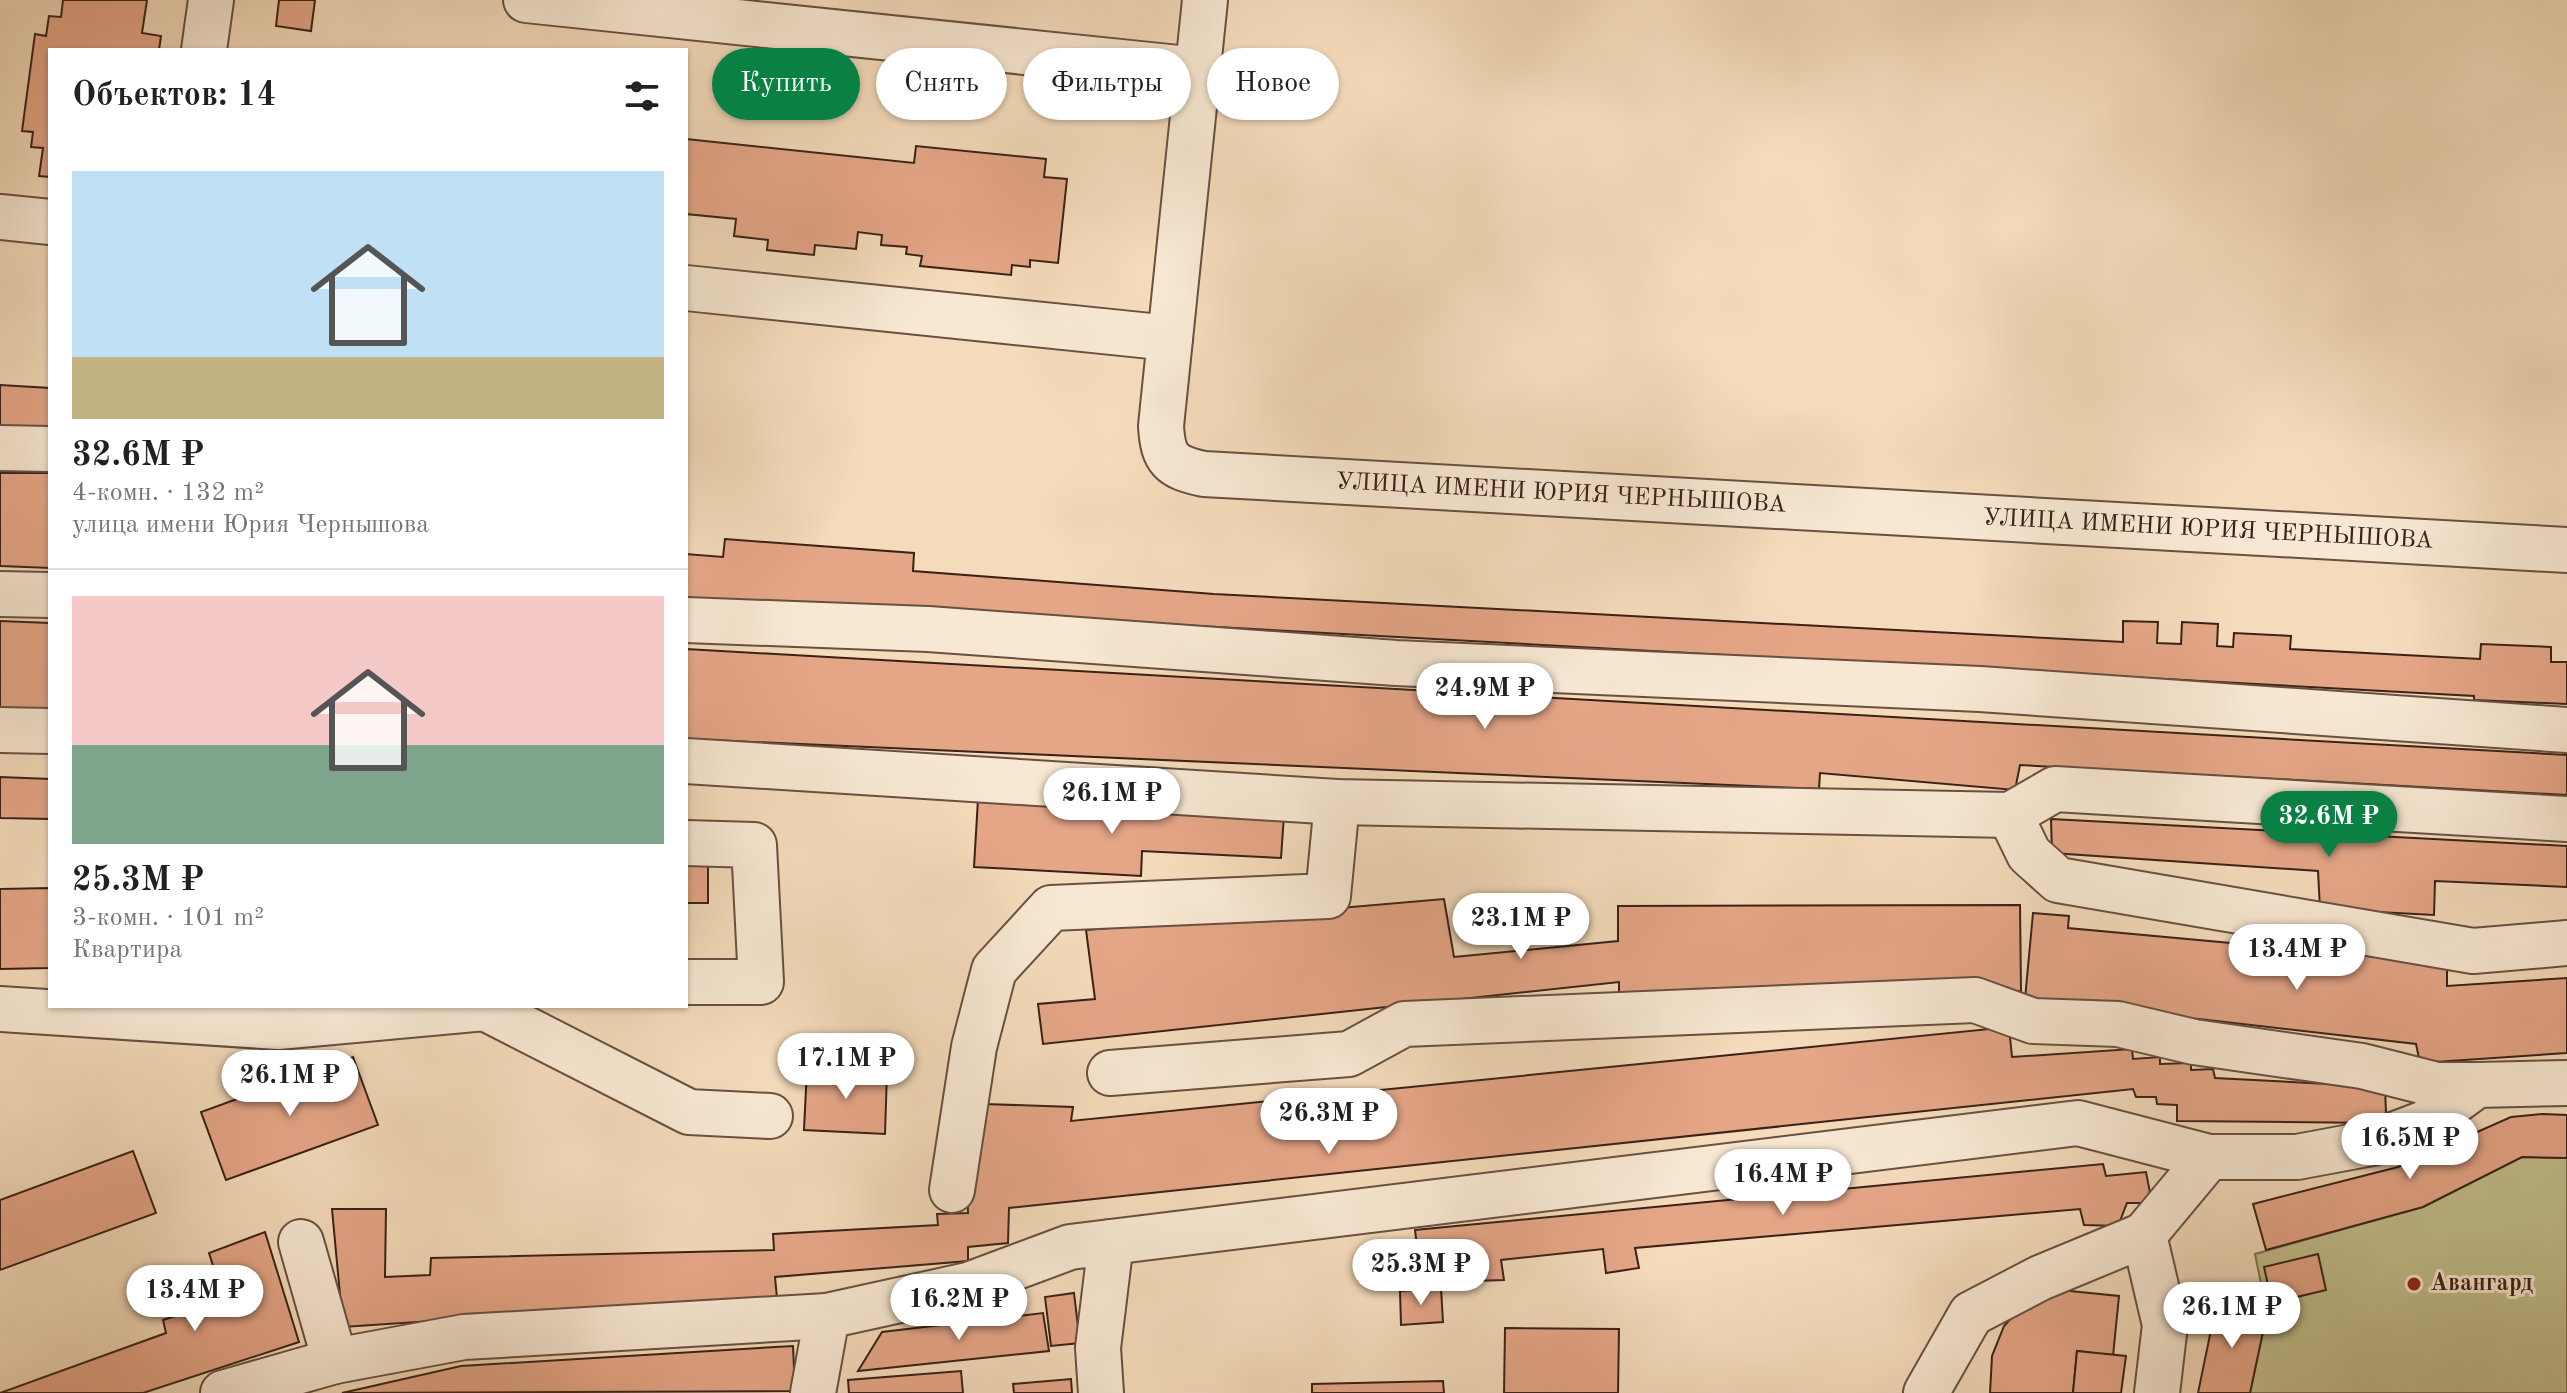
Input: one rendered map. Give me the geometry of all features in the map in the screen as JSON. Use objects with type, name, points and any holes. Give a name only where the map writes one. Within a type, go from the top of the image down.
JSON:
[{"type":"street","points":[[204,48],[211,0]]},
{"type":"street","points":[[526,0],[1198,70]]},
{"type":"street","name":"УЛИЦА ИМЕНИ ЮРИЯ ЧЕРНЫШОВА","points":[[1205,0],[1161,426],[1162,449],[1178,468],[1204,474],[2567,550]]},
{"type":"street","points":[[0,217],[48,222]]},
{"type":"street","points":[[688,288],[1170,338]]},
{"type":"street","points":[[0,448],[48,449]]},
{"type":"street","points":[[0,594],[48,595]]},
{"type":"street","points":[[688,620],[928,629],[1396,663],[1980,689],[2567,730]]},
{"type":"street","points":[[0,730],[48,731]]},
{"type":"street","points":[[688,761],[1337,802],[2010,815],[2055,789],[2567,819]]},
{"type":"street","points":[[952,1190],[974,1047],[994,970],[1051,908],[1328,896],[1337,802]]},
{"type":"street","points":[[2010,815],[2029,854],[2058,880],[2473,951],[2567,943]]},
{"type":"street","points":[[688,843],[754,845],[761,982],[688,982]]},
{"type":"street","points":[[1110,1073],[1349,1054],[1404,1024],[1975,1000],[2033,1021],[2118,1024],[2194,1042],[2362,1066],[2437,1085],[2567,1083]]},
{"type":"street","points":[[0,1009],[278,1027],[478,1008]]},
{"type":"street","points":[[490,1008],[689,1112],[770,1116]]},
{"type":"street","points":[[223,1393],[335,1361],[464,1337],[827,1316],[968,1285],[1070,1247],[2078,1123],[2209,1157],[2297,1157],[2372,1143],[2425,1123],[2477,1085]]},
{"type":"street","points":[[1926,1393],[1971,1314],[2040,1278],[2144,1235],[2209,1157]]},
{"type":"street","points":[[2144,1235],[2165,1325],[2157,1393]]},
{"type":"street","points":[[301,1242],[335,1361]]},
{"type":"street","points":[[1101,1393],[1098,1348],[1111,1242]]},
{"type":"street","points":[[813,1393],[827,1316]]},
{"type":"shaded area","name":"Авангард","points":[[2522,1157],[2567,1158],[2567,1393],[2250,1393],[2267,1313],[2255,1254],[2423,1207]]},
{"type":"building","points":[[63,0],[147,0],[142,33],[161,36],[159,48],[48,48],[48,177],[39,176],[43,148],[31,147],[33,132],[22,131],[35,34],[46,36],[49,16],[61,17]]},
{"type":"building","points":[[279,0],[315,0],[311,31],[276,26]]},
{"type":"building","points":[[688,139],[914,163],[916,146],[1046,159],[1044,177],[1067,179],[1058,263],[1030,260],[1030,267],[1012,265],[1011,275],[920,266],[922,256],[906,254],[907,247],[881,245],[882,235],[858,232],[856,249],[815,245],[814,255],[767,250],[768,240],[734,236],[736,219],[688,214]]},
{"type":"building","points":[[0,385],[48,388],[48,432],[0,429]]},
{"type":"building","points":[[0,473],[48,473],[48,568],[0,566]]},
{"type":"building","points":[[725,539],[914,553],[913,571],[1214,594],[2123,642],[2123,621],[2158,622],[2157,643],[2181,644],[2182,622],[2218,624],[2217,646],[2233,647],[2234,633],[2291,636],[2290,649],[2480,659],[2481,644],[2551,647],[2551,662],[2567,662],[2567,704],[2474,700],[2474,696],[688,598],[688,554],[723,557]]},
{"type":"building","points":[[0,621],[48,623],[48,712],[0,710]]},
{"type":"building","points":[[688,649],[2567,755],[2567,795],[2020,765],[2015,790],[1820,773],[1819,789],[688,739]]},
{"type":"building","points":[[0,777],[48,779],[48,819],[0,818]]},
{"type":"building","points":[[978,799],[1284,815],[1281,858],[1142,851],[1141,876],[974,867]]},
{"type":"building","points":[[2051,819],[2567,846],[2567,887],[2435,881],[2434,915],[2320,909],[2318,871],[2052,853]]},
{"type":"building","points":[[688,863],[708,863],[708,903],[688,903]]},
{"type":"building","points":[[48,888],[48,968],[0,969],[0,889]]},
{"type":"building","points":[[1444,899],[1454,957],[1618,941],[1618,906],[2020,905],[2021,991],[1619,993],[1619,982],[1043,1044],[1038,1004],[1095,999],[1086,930]]},
{"type":"building","points":[[2033,913],[2069,916],[2068,928],[2447,963],[2447,986],[2567,978],[2567,1053],[2420,1063],[2416,1044],[2025,999]]},
{"type":"building","points":[[2009,1027],[2012,1057],[2132,1049],[2133,1059],[2160,1057],[2160,1064],[2191,1063],[2191,1070],[2213,1069],[2215,1078],[2385,1087],[2386,1113],[2376,1123],[2177,1121],[2177,1105],[2157,1104],[2156,1097],[2136,1097],[2133,1089],[1009,1208],[1008,1243],[968,1247],[968,1261],[775,1277],[777,1298],[343,1327],[332,1209],[386,1209],[385,1277],[430,1275],[431,1258],[774,1250],[773,1234],[938,1225],[937,1214],[968,1213],[967,1173],[985,1104],[1073,1107],[1071,1121]]},
{"type":"building","points":[[353,1057],[378,1125],[226,1180],[201,1112]]},
{"type":"building","points":[[807,1068],[887,1072],[885,1134],[804,1130]]},
{"type":"building","points":[[2567,1115],[2567,1158],[2522,1157],[2423,1207],[2266,1250],[2253,1204],[2398,1167],[2511,1117]]},
{"type":"building","points":[[133,1151],[156,1213],[0,1270],[0,1200]]},
{"type":"building","points":[[2103,1164],[2106,1176],[2146,1172],[2152,1203],[2127,1203],[2118,1226],[2084,1225],[2080,1209],[1635,1248],[1639,1268],[1606,1273],[1603,1249],[1501,1260],[1504,1280],[1473,1281],[1470,1264],[1420,1271],[1415,1230]]},
{"type":"building","points":[[265,1232],[299,1342],[143,1393],[0,1393],[166,1333],[163,1320],[224,1300],[209,1253]]},
{"type":"building","points":[[2318,1254],[2326,1290],[2272,1303],[2264,1267]]},
{"type":"building","points":[[1441,1288],[1443,1322],[1401,1325],[1400,1291]]},
{"type":"building","points":[[2050,1289],[2119,1296],[2113,1356],[2077,1351],[2073,1393],[1990,1393],[1992,1356],[2004,1326],[2025,1303]]},
{"type":"building","points":[[1074,1293],[1080,1343],[1051,1346],[1045,1297]]},
{"type":"building","points":[[2217,1301],[2267,1313],[2250,1393],[2198,1393]]},
{"type":"building","points":[[1043,1313],[1049,1351],[858,1371],[882,1332]]},
{"type":"building","points":[[1505,1328],[1619,1329],[1618,1393],[1504,1393]]},
{"type":"building","points":[[793,1346],[795,1391],[342,1393],[461,1366]]},
{"type":"building","points":[[2077,1351],[2126,1356],[2121,1393],[2073,1393]]},
{"type":"building","points":[[961,1371],[963,1393],[849,1393],[848,1380]]},
{"type":"building","points":[[1071,1379],[1072,1393],[1014,1393],[1013,1384]]},
{"type":"building","points":[[1443,1381],[1444,1393],[1312,1393],[1312,1384]]},
{"type":"place","name":"Авангард","points":[[2414,1284]]}]
